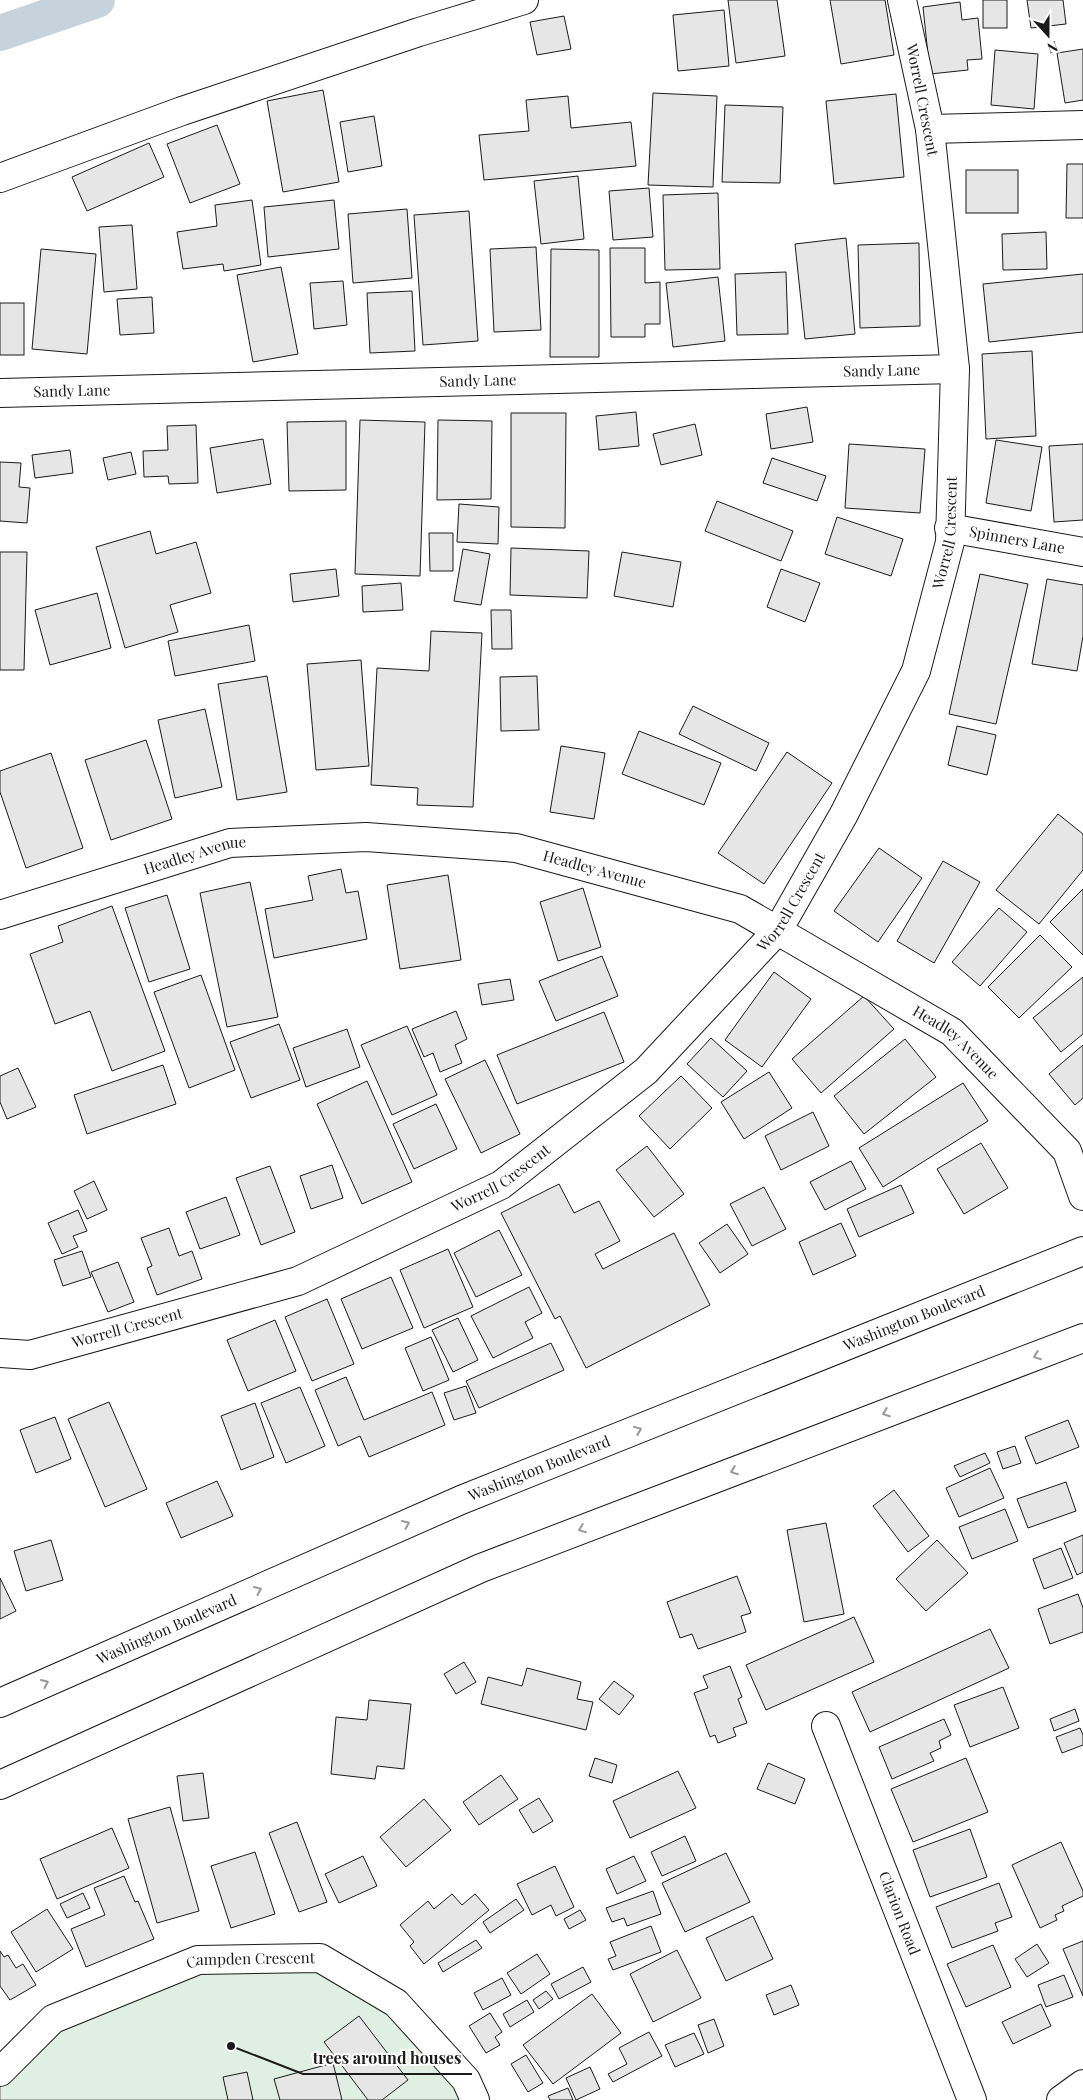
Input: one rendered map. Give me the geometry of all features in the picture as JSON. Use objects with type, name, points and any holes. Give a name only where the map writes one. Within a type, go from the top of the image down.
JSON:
[{"type":"main road","points":[[0,178],[182,111],[419,32],[524,0]]},
{"type":"main road","name":"Worrell Crescent","points":[[0,1353],[30,1355],[298,1281],[501,1185],[646,1071],[778,930],[844,814],[916,671],[950,542],[955,369],[930,129],[902,0]]},
{"type":"main road","points":[[930,129],[1083,125]]},
{"type":"main road","name":"Sandy Lane","points":[[0,393],[955,369]]},
{"type":"main road","name":"Spinners Lane","points":[[949,528],[1083,552]]},
{"type":"main road","name":"Headley Avenue","points":[[0,915],[230,843],[366,836],[516,848],[740,909],[952,1032],[1067,1151],[1083,1196]]},
{"type":"main road","name":"Washington Boulevard","points":[[0,1703],[462,1500],[1083,1251]]},
{"type":"main road","points":[[0,1785],[481,1568],[1083,1338]]},
{"type":"main road","name":"Clarion Road","points":[[826,1726],[972,2100]]},
{"type":"main road","name":"Campden Crescent","points":[[0,2072],[53,2019],[198,1960],[320,1958],[396,2004],[466,2080],[475,2100]]},
{"type":"main road","points":[[1061,2100],[1083,2084]]},
{"type":"green space","points":[[320,1958],[396,2003],[475,2100],[0,2100],[0,2072],[53,2019],[198,1960]]},
{"type":"building","points":[[728,0],[777,0],[785,56],[736,63]]},
{"type":"building","points":[[830,0],[885,0],[894,55],[841,64]]},
{"type":"building","points":[[983,0],[1007,0],[1007,28],[983,28]]},
{"type":"building","points":[[1027,0],[1063,0],[1066,24],[1031,28]]},
{"type":"building","points":[[960,2],[962,20],[978,18],[982,59],[967,60],[968,70],[930,74],[923,7]]},
{"type":"building","points":[[724,10],[729,66],[678,71],[673,15]]},
{"type":"building","points":[[564,16],[571,49],[537,55],[530,22]]},
{"type":"building","points":[[1083,49],[1083,100],[1065,103],[1057,53]]},
{"type":"building","points":[[995,50],[1038,54],[1034,109],[991,105]]},
{"type":"building","points":[[323,90],[339,182],[283,192],[267,101]]},
{"type":"building","points":[[653,93],[717,96],[713,187],[648,185]]},
{"type":"building","points":[[896,94],[904,177],[834,184],[826,101]]},
{"type":"building","points":[[568,96],[571,128],[631,122],[636,166],[484,180],[479,135],[529,131],[526,100]]},
{"type":"building","points":[[725,105],[783,107],[780,183],[722,182]]},
{"type":"building","points":[[374,116],[382,166],[348,172],[340,122]]},
{"type":"building","points":[[217,125],[240,184],[190,203],[167,144]]},
{"type":"building","points":[[149,143],[164,177],[87,211],[72,177]]},
{"type":"building","points":[[1067,164],[1083,164],[1083,218],[1066,218]]},
{"type":"building","points":[[966,170],[1018,170],[1018,213],[966,213]]},
{"type":"building","points":[[578,176],[584,239],[541,244],[534,181]]},
{"type":"building","points":[[649,188],[653,237],[613,240],[609,191]]},
{"type":"building","points":[[718,193],[720,269],[665,270],[663,195]]},
{"type":"building","points":[[252,200],[261,265],[224,271],[223,264],[183,269],[177,232],[217,226],[215,205]]},
{"type":"building","points":[[334,200],[339,249],[268,257],[264,207]]},
{"type":"building","points":[[407,209],[412,278],[353,283],[348,214]]},
{"type":"building","points":[[469,211],[478,341],[423,345],[414,215]]},
{"type":"building","points":[[132,225],[137,289],[104,292],[99,227]]},
{"type":"building","points":[[1046,232],[1047,269],[1003,270],[1002,234]]},
{"type":"building","points":[[846,238],[855,334],[805,339],[795,244]]},
{"type":"building","points":[[919,243],[920,326],[860,328],[858,245]]},
{"type":"building","points":[[536,247],[541,330],[494,332],[490,249]]},
{"type":"building","points":[[610,248],[645,248],[645,283],[660,282],[660,324],[645,324],[645,337],[611,337]]},
{"type":"building","points":[[41,249],[96,254],[87,354],[32,349]]},
{"type":"building","points":[[551,249],[599,250],[599,357],[550,357]]},
{"type":"building","points":[[281,267],[298,354],[253,362],[237,275]]},
{"type":"building","points":[[786,272],[788,334],[737,335],[735,274]]},
{"type":"building","points":[[1083,274],[1083,332],[989,342],[983,284]]},
{"type":"building","points":[[718,277],[725,341],[673,347],[666,283]]},
{"type":"building","points":[[343,281],[347,325],[314,329],[310,283]]},
{"type":"building","points":[[412,291],[415,351],[370,353],[367,293]]},
{"type":"building","points":[[152,297],[154,333],[120,335],[117,299]]},
{"type":"building","points":[[0,303],[24,303],[24,355],[0,355]]},
{"type":"building","points":[[1032,351],[1036,436],[986,439],[982,354]]},
{"type":"building","points":[[807,407],[813,442],[771,449],[766,414]]},
{"type":"building","points":[[636,412],[639,446],[599,450],[596,416]]},
{"type":"building","points":[[511,413],[566,413],[565,528],[511,527]]},
{"type":"building","points":[[360,420],[425,422],[420,576],[355,574]]},
{"type":"building","points":[[438,420],[492,421],[491,499],[437,500]]},
{"type":"building","points":[[346,421],[346,490],[289,491],[287,422]]},
{"type":"building","points":[[695,424],[702,455],[661,465],[653,434]]},
{"type":"building","points":[[196,425],[198,483],[169,484],[168,476],[144,477],[143,451],[168,450],[167,426]]},
{"type":"building","points":[[263,439],[271,484],[217,493],[210,448]]},
{"type":"building","points":[[996,440],[1042,447],[1031,511],[986,503]]},
{"type":"building","points":[[849,444],[925,449],[920,513],[845,508]]},
{"type":"building","points":[[1083,444],[1083,520],[1054,522],[1049,446]]},
{"type":"building","points":[[70,450],[73,473],[35,478],[32,455]]},
{"type":"building","points":[[131,452],[136,474],[108,480],[103,458]]},
{"type":"building","points":[[772,458],[826,476],[817,501],[763,483]]},
{"type":"building","points":[[0,462],[21,463],[19,487],[30,488],[27,523],[0,521]]},
{"type":"building","points":[[717,501],[793,531],[781,561],[705,531]]},
{"type":"building","points":[[459,504],[499,507],[498,544],[457,542]]},
{"type":"building","points":[[837,517],[903,539],[891,576],[825,554]]},
{"type":"building","points":[[150,531],[156,554],[196,542],[211,593],[170,605],[178,632],[125,648],[96,547]]},
{"type":"building","points":[[429,533],[453,533],[453,571],[430,571]]},
{"type":"building","points":[[511,548],[589,551],[587,598],[510,595]]},
{"type":"building","points":[[463,549],[490,554],[481,605],[454,601]]},
{"type":"building","points":[[0,552],[27,552],[24,670],[0,670]]},
{"type":"building","points":[[622,552],[681,562],[673,607],[614,596]]},
{"type":"building","points":[[336,569],[339,596],[293,602],[290,574]]},
{"type":"building","points":[[781,569],[820,583],[805,622],[767,607]]},
{"type":"building","points":[[980,574],[1028,584],[996,724],[949,714]]},
{"type":"building","points":[[1047,579],[1083,585],[1083,636],[1077,671],[1032,664]]},
{"type":"building","points":[[401,583],[403,610],[363,612],[362,586]]},
{"type":"building","points":[[97,593],[111,648],[50,665],[35,610]]},
{"type":"building","points":[[491,610],[511,610],[512,649],[492,649]]},
{"type":"building","points":[[249,625],[255,661],[175,676],[168,641]]},
{"type":"building","points":[[431,631],[482,633],[473,807],[417,805],[418,788],[371,785],[377,668],[429,671]]},
{"type":"building","points":[[361,660],[369,766],[316,770],[307,664]]},
{"type":"building","points":[[267,676],[287,792],[237,800],[218,684]]},
{"type":"building","points":[[537,676],[539,730],[501,731],[500,677]]},
{"type":"building","points":[[693,706],[769,743],[756,771],[679,734]]},
{"type":"building","points":[[205,709],[222,787],[175,798],[158,720]]},
{"type":"building","points":[[957,726],[996,735],[987,775],[948,765]]},
{"type":"building","points":[[639,731],[721,763],[704,805],[622,774]]},
{"type":"building","points":[[146,740],[172,819],[111,840],[85,760]]},
{"type":"building","points":[[561,746],[605,753],[594,819],[550,812]]},
{"type":"building","points":[[787,752],[832,783],[764,884],[718,853]]},
{"type":"building","points":[[51,753],[83,848],[26,868],[0,792],[0,771]]},
{"type":"building","points":[[1058,814],[1083,834],[1083,870],[1039,924],[996,890]]},
{"type":"building","points":[[879,848],[922,878],[878,942],[834,911]]},
{"type":"building","points":[[943,861],[980,882],[934,963],[897,941]]},
{"type":"building","points":[[341,869],[346,893],[358,891],[367,939],[274,958],[265,909],[313,900],[308,876]]},
{"type":"building","points":[[448,875],[461,960],[400,969],[387,885]]},
{"type":"building","points":[[250,882],[278,1017],[227,1027],[200,893]]},
{"type":"building","points":[[583,888],[601,947],[558,961],[540,902]]},
{"type":"building","points":[[1083,889],[1083,955],[1050,922]]},
{"type":"building","points":[[167,895],[190,969],[149,982],[125,908]]},
{"type":"building","points":[[112,906],[165,1051],[112,1071],[90,1011],[55,1024],[30,954],[63,942],[58,926]]},
{"type":"building","points":[[999,908],[1027,932],[980,986],[952,962]]},
{"type":"building","points":[[1040,935],[1072,967],[1019,1018],[988,987]]},
{"type":"building","points":[[602,956],[618,996],[556,1021],[539,981]]},
{"type":"building","points":[[774,972],[811,999],[762,1067],[725,1040]]},
{"type":"building","points":[[201,975],[235,1070],[189,1088],[154,992]]},
{"type":"building","points":[[1083,977],[1083,1034],[1061,1052],[1033,1018]]},
{"type":"building","points":[[510,979],[514,1000],[482,1005],[478,984]]},
{"type":"building","points":[[864,996],[894,1029],[821,1093],[792,1059]]},
{"type":"building","points":[[456,1011],[467,1039],[455,1045],[462,1063],[440,1072],[433,1053],[424,1057],[412,1029]]},
{"type":"building","points":[[604,1012],[624,1062],[517,1104],[497,1055]]},
{"type":"building","points":[[279,1024],[300,1080],[251,1098],[230,1042]]},
{"type":"building","points":[[407,1026],[437,1095],[392,1115],[361,1045]]},
{"type":"building","points":[[347,1029],[360,1067],[306,1087],[293,1048]]},
{"type":"building","points":[[711,1038],[747,1071],[723,1097],[687,1064]]},
{"type":"building","points":[[905,1039],[936,1077],[864,1134],[834,1096]]},
{"type":"building","points":[[1083,1045],[1083,1098],[1075,1105],[1049,1074]]},
{"type":"building","points":[[485,1060],[520,1134],[481,1153],[445,1079]]},
{"type":"building","points":[[163,1065],[176,1104],[87,1134],[74,1095]]},
{"type":"building","points":[[18,1068],[36,1107],[7,1119],[0,1102],[0,1076]]},
{"type":"building","points":[[769,1072],[792,1108],[744,1139],[721,1102]]},
{"type":"building","points":[[681,1076],[712,1108],[670,1149],[639,1116]]},
{"type":"building","points":[[367,1081],[412,1182],[362,1204],[317,1104]]},
{"type":"building","points":[[963,1083],[988,1121],[883,1187],[859,1148]]},
{"type":"building","points":[[436,1104],[457,1149],[414,1169],[393,1124]]},
{"type":"building","points":[[813,1112],[829,1146],[781,1170],[765,1136]]},
{"type":"building","points":[[981,1143],[1008,1188],[964,1214],[937,1169]]},
{"type":"building","points":[[647,1146],[684,1194],[654,1217],[616,1170]]},
{"type":"building","points":[[851,1161],[866,1189],[825,1210],[810,1182]]},
{"type":"building","points":[[332,1165],[343,1198],[311,1209],[300,1176]]},
{"type":"building","points":[[270,1166],[295,1232],[261,1245],[236,1178]]},
{"type":"building","points":[[94,1181],[107,1210],[87,1219],[74,1191]]},
{"type":"building","points":[[559,1184],[574,1213],[599,1201],[620,1241],[595,1254],[603,1269],[674,1233],[710,1305],[586,1368],[560,1316],[555,1319],[501,1213]]},
{"type":"building","points":[[901,1185],[914,1213],[859,1237],[847,1209]]},
{"type":"building","points":[[764,1187],[786,1229],[752,1246],[730,1204]]},
{"type":"building","points":[[226,1197],[240,1235],[200,1249],[186,1212]]},
{"type":"building","points":[[78,1210],[87,1231],[73,1236],[78,1247],[62,1254],[48,1223]]},
{"type":"building","points":[[841,1223],[856,1256],[813,1275],[799,1242]]},
{"type":"building","points":[[727,1224],[748,1254],[720,1273],[699,1243]]},
{"type":"building","points":[[169,1228],[179,1256],[192,1251],[202,1279],[157,1295],[147,1268],[152,1266],[141,1238]]},
{"type":"building","points":[[499,1230],[522,1275],[476,1297],[454,1253]]},
{"type":"building","points":[[448,1249],[473,1307],[424,1328],[400,1270]]},
{"type":"building","points":[[82,1251],[91,1277],[63,1286],[54,1260]]},
{"type":"building","points":[[118,1262],[134,1302],[108,1312],[91,1272]]},
{"type":"building","points":[[391,1277],[413,1328],[362,1349],[341,1299]]},
{"type":"building","points":[[529,1287],[542,1313],[525,1322],[533,1338],[493,1358],[471,1316]]},
{"type":"building","points":[[327,1299],[354,1364],[312,1381],[285,1317]]},
{"type":"building","points":[[458,1318],[478,1360],[453,1372],[432,1330]]},
{"type":"building","points":[[275,1320],[296,1371],[248,1391],[227,1340]]},
{"type":"building","points":[[431,1337],[449,1380],[423,1391],[405,1348]]},
{"type":"building","points":[[551,1343],[564,1370],[479,1408],[466,1381]]},
{"type":"building","points":[[346,1377],[364,1420],[432,1392],[445,1425],[369,1457],[360,1436],[338,1446],[315,1390]]},
{"type":"building","points":[[466,1386],[476,1413],[454,1420],[444,1393]]},
{"type":"building","points":[[300,1387],[325,1446],[286,1463],[261,1403]]},
{"type":"building","points":[[109,1402],[147,1489],[105,1507],[68,1419]]},
{"type":"building","points":[[255,1403],[274,1457],[241,1470],[221,1416]]},
{"type":"building","points":[[55,1417],[71,1459],[36,1473],[20,1430]]},
{"type":"building","points":[[1068,1420],[1079,1447],[1036,1464],[1025,1437]]},
{"type":"building","points":[[1015,1446],[1021,1463],[1003,1469],[997,1452]]},
{"type":"building","points":[[985,1453],[990,1463],[960,1477],[954,1466]]},
{"type":"building","points":[[990,1468],[1004,1498],[959,1517],[946,1488]]},
{"type":"building","points":[[217,1481],[233,1516],[181,1538],[166,1503]]},
{"type":"building","points":[[1066,1482],[1076,1511],[1028,1528],[1017,1499]]},
{"type":"building","points":[[894,1490],[929,1536],[908,1552],[873,1506]]},
{"type":"building","points":[[1005,1509],[1018,1541],[972,1559],[959,1527]]},
{"type":"building","points":[[826,1523],[844,1614],[804,1622],[787,1530]]},
{"type":"building","points":[[1083,1535],[1083,1572],[1077,1575],[1064,1543]]},
{"type":"building","points":[[51,1540],[63,1580],[26,1591],[14,1551]]},
{"type":"building","points":[[937,1540],[968,1573],[926,1611],[896,1579]]},
{"type":"building","points":[[1061,1548],[1073,1578],[1044,1589],[1033,1559]]},
{"type":"building","points":[[737,1576],[751,1613],[741,1616],[746,1632],[698,1649],[692,1634],[680,1638],[667,1602]]},
{"type":"building","points":[[0,1578],[16,1611],[0,1619]]},
{"type":"building","points":[[1078,1594],[1083,1608],[1083,1632],[1050,1644],[1038,1609]]},
{"type":"building","points":[[854,1617],[874,1662],[766,1710],[746,1665]]},
{"type":"building","points":[[990,1629],[1009,1668],[870,1732],[852,1692]]},
{"type":"building","points":[[464,1662],[476,1682],[456,1694],[444,1674]]},
{"type":"building","points":[[730,1666],[742,1697],[738,1699],[747,1723],[733,1728],[736,1736],[718,1743],[715,1735],[710,1737],[694,1693],[708,1688],[703,1676]]},
{"type":"building","points":[[527,1668],[581,1682],[577,1699],[593,1702],[586,1730],[481,1704],[488,1677],[522,1686]]},
{"type":"building","points":[[614,1681],[634,1696],[619,1715],[599,1699]]},
{"type":"building","points":[[1003,1687],[1019,1728],[970,1747],[954,1705]]},
{"type":"building","points":[[369,1700],[411,1704],[404,1769],[377,1766],[375,1779],[331,1774],[336,1717],[367,1720]]},
{"type":"building","points":[[1075,1709],[1079,1721],[1054,1731],[1050,1719]]},
{"type":"building","points":[[944,1719],[951,1735],[939,1741],[941,1748],[930,1753],[934,1761],[892,1779],[879,1747]]},
{"type":"building","points":[[1080,1728],[1083,1735],[1083,1745],[1062,1753],[1056,1737]]},
{"type":"building","points":[[595,1758],[617,1765],[612,1783],[589,1776]]},
{"type":"building","points":[[966,1758],[988,1812],[913,1842],[891,1789]]},
{"type":"building","points":[[768,1763],[805,1779],[795,1804],[757,1789]]},
{"type":"building","points":[[678,1771],[696,1808],[630,1838],[613,1801]]},
{"type":"building","points":[[203,1773],[209,1818],[183,1821],[177,1776]]},
{"type":"building","points":[[501,1775],[518,1799],[479,1825],[463,1802]]},
{"type":"building","points":[[539,1798],[553,1821],[533,1833],[519,1810]]},
{"type":"building","points":[[424,1799],[451,1830],[406,1867],[380,1837]]},
{"type":"building","points":[[170,1807],[199,1911],[157,1923],[128,1819]]},
{"type":"building","points":[[297,1822],[327,1902],[299,1912],[269,1833]]},
{"type":"building","points":[[112,1828],[129,1868],[57,1899],[40,1859]]},
{"type":"building","points":[[970,1829],[987,1877],[930,1897],[913,1850]]},
{"type":"building","points":[[685,1836],[696,1861],[662,1876],[651,1852]]},
{"type":"building","points":[[1061,1842],[1083,1891],[1083,1896],[1062,1906],[1064,1911],[1055,1915],[1057,1920],[1040,1928],[1012,1865]]},
{"type":"building","points":[[255,1852],[275,1914],[231,1928],[211,1866]]},
{"type":"building","points":[[726,1853],[750,1902],[685,1932],[662,1883]]},
{"type":"building","points":[[363,1856],[377,1886],[339,1903],[325,1874]]},
{"type":"building","points":[[634,1856],[646,1881],[617,1894],[606,1869]]},
{"type":"building","points":[[555,1866],[574,1907],[556,1916],[551,1905],[532,1915],[517,1884]]},
{"type":"building","points":[[124,1876],[135,1902],[138,1901],[154,1939],[86,1967],[71,1929],[105,1915],[94,1888]]},
{"type":"building","points":[[999,1883],[1012,1917],[995,1923],[998,1931],[952,1948],[936,1907]]},
{"type":"building","points":[[653,1891],[661,1914],[627,1926],[624,1918],[612,1922],[606,1908]]},
{"type":"building","points":[[83,1893],[90,1908],[67,1918],[60,1904]]},
{"type":"building","points":[[452,1894],[462,1905],[475,1894],[489,1910],[424,1964],[410,1946],[414,1942],[400,1925],[428,1901],[434,1909]]},
{"type":"building","points":[[516,1899],[524,1910],[490,1933],[483,1922]]},
{"type":"building","points":[[47,1909],[73,1949],[36,1972],[11,1932]]},
{"type":"building","points":[[580,1910],[586,1920],[569,1929],[564,1919]]},
{"type":"building","points":[[753,1916],[773,1959],[726,1981],[706,1938]]},
{"type":"building","points":[[651,1926],[661,1952],[613,1970],[608,1959],[616,1956],[610,1942]]},
{"type":"building","points":[[476,1940],[482,1948],[443,1972],[438,1963]]},
{"type":"building","points":[[1083,1941],[1083,1996],[1063,1949]]},
{"type":"building","points":[[1037,1944],[1049,1963],[1027,1977],[1015,1959]]},
{"type":"building","points":[[993,1945],[1011,1987],[966,2007],[947,1964]]},
{"type":"building","points":[[677,1950],[701,1998],[653,2022],[630,1974]]},
{"type":"building","points":[[0,1951],[4,1957],[8,1955],[16,1968],[23,1964],[36,1985],[10,2000],[0,1986]]},
{"type":"building","points":[[537,1954],[550,1974],[521,1994],[507,1973]]},
{"type":"building","points":[[583,1967],[591,1982],[559,1999],[551,1984]]},
{"type":"building","points":[[1064,1975],[1073,1997],[1046,2007],[1038,1985]]},
{"type":"building","points":[[502,1978],[511,1995],[483,2010],[474,1993]]},
{"type":"building","points":[[791,1985],[799,2005],[774,2015],[766,1995]]},
{"type":"building","points":[[546,1991],[553,1999],[539,2009],[533,2000]]},
{"type":"building","points":[[592,1994],[621,2033],[553,2084],[523,2045]]},
{"type":"building","points":[[527,2000],[534,2012],[510,2027],[503,2014]]},
{"type":"building","points":[[1041,2004],[1051,2026],[1013,2044],[1002,2022]]},
{"type":"building","points":[[490,2013],[502,2032],[495,2037],[500,2045],[486,2053],[469,2026]]},
{"type":"building","points":[[359,2016],[408,2080],[382,2100],[368,2100],[324,2042]]},
{"type":"building","points":[[714,2019],[724,2046],[708,2053],[698,2025]]},
{"type":"building","points":[[649,2032],[662,2056],[613,2082],[608,2074],[627,2064],[619,2048]]},
{"type":"building","points":[[694,2033],[704,2054],[675,2067],[665,2045]]},
{"type":"building","points":[[526,2055],[543,2083],[528,2092],[511,2064]]},
{"type":"building","points":[[333,2063],[342,2100],[280,2100],[274,2079]]},
{"type":"building","points":[[590,2067],[600,2089],[576,2100],[566,2078]]},
{"type":"building","points":[[247,2072],[253,2100],[228,2100],[223,2077]]},
{"type":"building","points":[[568,2088],[573,2100],[550,2100],[548,2096]]},
{"type":"waterway","points":[[0,33],[97,0]]},
{"type":"place","name":"trees around houses","points":[[231,2046]]}]
